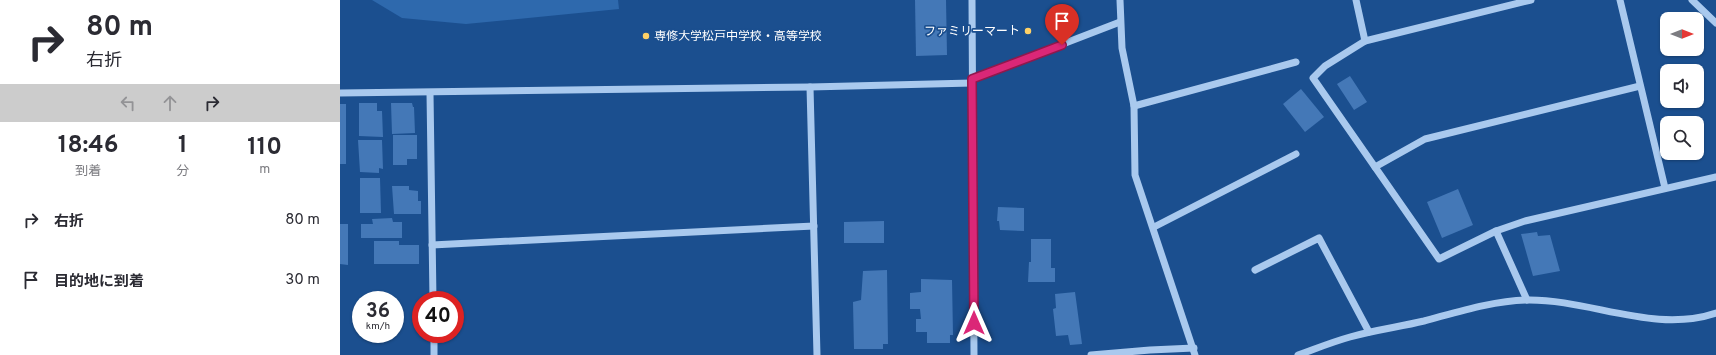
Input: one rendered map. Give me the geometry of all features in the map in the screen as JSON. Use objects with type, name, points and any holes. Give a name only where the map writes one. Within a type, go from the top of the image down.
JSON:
[{"type":"street","points":[[972,0],[974,355]]},
{"type":"street","points":[[1091,355],[1150,350],[1194,352],[1154,228],[1135,175],[1134,106],[1122,48],[1120,0]]},
{"type":"street","points":[[1356,0],[1364,41]]},
{"type":"street","points":[[1531,0],[1364,41],[1326,66],[1313,78],[1439,259],[1496,231],[1525,221],[1716,177]]},
{"type":"street","points":[[1620,0],[1665,188]]},
{"type":"street","points":[[1692,0],[1716,22]]},
{"type":"street","points":[[340,93],[810,87],[972,81],[1120,22]]},
{"type":"street","points":[[1134,106],[1296,62]]},
{"type":"street","points":[[1375,167],[1425,139],[1640,86]]},
{"type":"street","points":[[810,87],[816,355]]},
{"type":"street","points":[[430,93],[433,291]]},
{"type":"street","points":[[1154,228],[1296,154]]},
{"type":"street","points":[[432,245],[814,226]]},
{"type":"street","points":[[1496,231],[1527,300]]},
{"type":"street","points":[[1255,270],[1319,238],[1370,332]]},
{"type":"street","points":[[1298,355],[1350,337],[1422,321],[1481,305],[1527,300],[1546,301],[1657,319],[1684,319],[1716,313]]},
{"type":"street","points":[[434,343],[434,355]]},
{"type":"shaded area","points":[[372,0],[618,0],[619,9],[466,24],[402,18]]},
{"type":"building","points":[[915,0],[946,0],[947,55],[916,56]]},
{"type":"building","points":[[1350,76],[1367,102],[1354,110],[1337,84]]},
{"type":"building","points":[[1301,89],[1324,117],[1305,132],[1283,104]]},
{"type":"building","points":[[359,103],[377,103],[377,111],[382,111],[383,137],[359,136]]},
{"type":"building","points":[[391,103],[412,103],[414,107],[415,133],[392,134]]},
{"type":"building","points":[[340,104],[346,104],[346,164],[340,164]]},
{"type":"building","points":[[393,135],[417,135],[417,159],[407,159],[407,165],[393,165]]},
{"type":"building","points":[[358,140],[382,140],[383,169],[379,168],[379,173],[360,172]]},
{"type":"building","points":[[360,178],[380,178],[381,213],[360,213]]},
{"type":"building","points":[[392,186],[409,186],[409,190],[418,191],[418,201],[421,201],[421,214],[394,214]]},
{"type":"building","points":[[1458,189],[1473,225],[1442,238],[1427,202]]},
{"type":"building","points":[[998,207],[1024,208],[1024,231],[1000,230],[999,221],[997,221]]},
{"type":"building","points":[[392,218],[393,222],[402,222],[402,238],[361,238],[361,224],[373,224],[372,219]]},
{"type":"building","points":[[884,221],[884,243],[844,243],[844,222]]},
{"type":"building","points":[[340,224],[348,224],[348,265],[340,264]]},
{"type":"building","points":[[1537,232],[1538,236],[1550,235],[1560,271],[1533,276],[1521,234]]},
{"type":"building","points":[[1031,239],[1051,239],[1051,268],[1055,268],[1055,282],[1028,282],[1029,262],[1031,262]]},
{"type":"building","points":[[374,241],[399,241],[399,245],[419,245],[419,264],[374,264]]},
{"type":"building","points":[[887,270],[888,344],[883,344],[883,349],[854,349],[853,302],[861,300],[863,271]]},
{"type":"building","points":[[921,279],[952,280],[953,335],[950,335],[950,343],[927,343],[927,332],[916,332],[916,319],[921,319],[920,309],[910,309],[910,293],[921,292]]},
{"type":"building","points":[[1075,292],[1082,344],[1070,345],[1068,335],[1056,336],[1053,309],[1056,308],[1055,294]]},
{"type":"place","name":"ファミリーマート","points":[[1028,31]]},
{"type":"place","name":"専修大学松戸中学校・高等学校","points":[[646,36]]},
{"type":"route","points":[[974,323],[972,79],[1062,45]]}]
